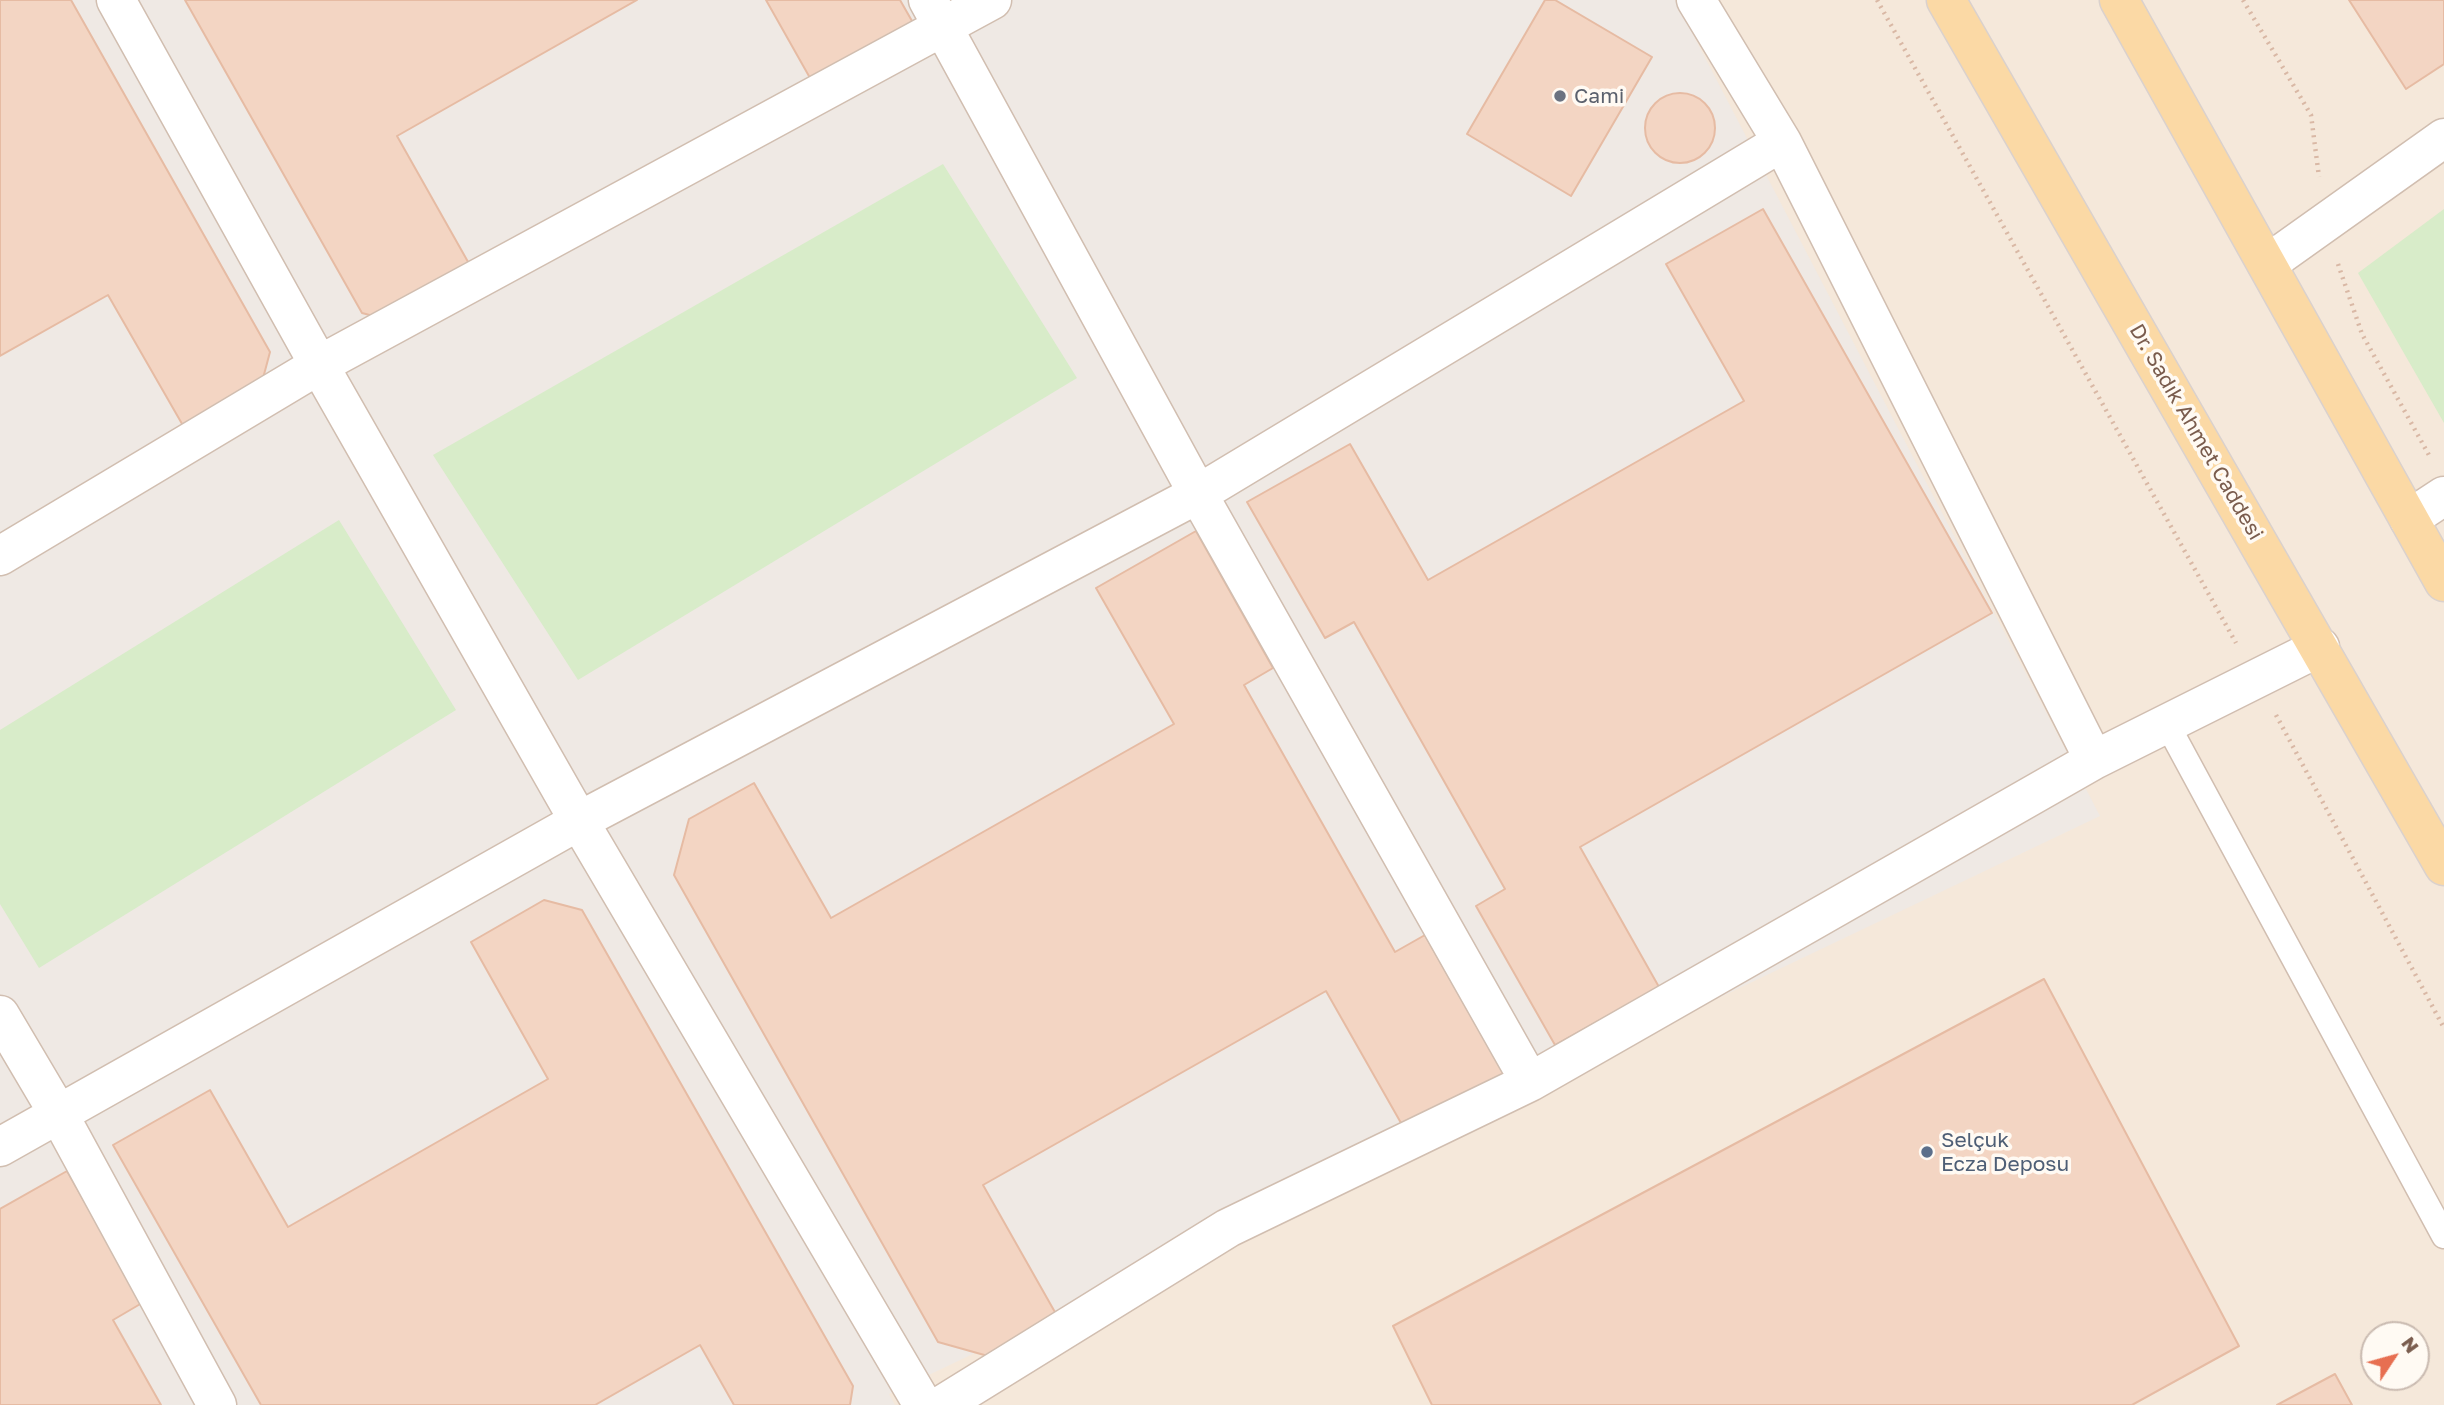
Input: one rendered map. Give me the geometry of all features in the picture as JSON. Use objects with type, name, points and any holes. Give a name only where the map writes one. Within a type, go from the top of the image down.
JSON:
[{"type":"main road","name":"Dr. Sadık Ahmet Caddesi","points":[[1946,0],[2444,866]]},
{"type":"main road","points":[[2119,0],[2444,582]]},
{"type":"street","points":[[116,0],[319,365],[579,821],[923,1405]]},
{"type":"street","points":[[0,556],[319,365],[936,14],[992,0]]},
{"type":"street","points":[[1696,0],[1782,142],[2094,760]]},
{"type":"street","points":[[936,14],[1198,494],[1530,1082]]},
{"type":"street","points":[[2267,264],[2444,138]]},
{"type":"street","points":[[0,1147],[579,821],[1198,494],[1782,142]]},
{"type":"street","points":[[2409,519],[2444,496]]},
{"type":"street","points":[[942,1405],[1228,1228],[1530,1082],[2094,760],[2320,647]]},
{"type":"street","points":[[0,1015],[58,1112],[217,1405]]},
{"type":"lane","points":[[2167,724],[2444,1236]]},
{"type":"path","points":[[1877,0],[2256,679],[2444,1028]]},
{"type":"path","points":[[2243,0],[2311,115],[2325,223],[2362,334],[2431,460]]},
{"type":"shaded area","points":[[0,0],[2444,0],[2444,1405],[0,1405]]},
{"type":"shaded area","points":[[0,0],[1675,0],[2100,816],[889,1394],[895,1405],[0,1405]]},
{"type":"green space","points":[[943,164],[1077,378],[578,680],[433,455]]},
{"type":"green space","points":[[2444,209],[2444,423],[2358,273]]},
{"type":"green space","points":[[339,520],[456,710],[39,968],[0,904],[0,730]]},
{"type":"building","points":[[0,0],[71,0],[270,352],[258,397],[189,436],[108,295],[0,356]]},
{"type":"building","points":[[185,0],[637,0],[397,136],[476,276],[396,322],[362,313]]},
{"type":"building","points":[[766,0],[900,0],[916,28],[814,85]]},
{"type":"building","name":"Cami","points":[[1545,0],[1555,0],[1652,57],[1571,196],[1467,134]]},
{"type":"building","points":[[2349,0],[2444,0],[2444,64],[2406,89]]},
{"type":"building","points":[[1680,93],[1705,103],[1715,128],[1705,153],[1680,163],[1655,153],[1645,128],[1655,103]]},
{"type":"building","points":[[1763,209],[1992,613],[1580,847],[1659,987],[1555,1045],[1476,906],[1505,889],[1354,622],[1325,638],[1247,502],[1350,444],[1428,580],[1744,401],[1666,264]]},
{"type":"building","points":[[1196,531],[1273,668],[1244,685],[1395,952],[1425,935],[1504,1074],[1405,1130],[1326,991],[983,1185],[1060,1321],[995,1358],[938,1342],[674,875],[689,819],[754,783],[831,918],[1174,724],[1096,588]]},
{"type":"building","points":[[544,900],[582,910],[853,1386],[850,1405],[734,1405],[700,1345],[595,1405],[261,1405],[113,1145],[210,1090],[288,1227],[548,1079],[471,942]]},
{"type":"building","name":"Selçuk Ecza Deposu","points":[[2044,979],[2239,1346],[2132,1405],[1432,1405],[1393,1326]]},
{"type":"building","points":[[67,1171],[142,1303],[113,1320],[161,1405],[0,1405],[0,1209]]},
{"type":"building","points":[[2335,1374],[2352,1405],[2277,1405]]},
{"type":"place","name":"Cami","points":[[1560,96]]},
{"type":"place","name":"Selçuk Ecza Deposu","points":[[1927,1152]]}]
